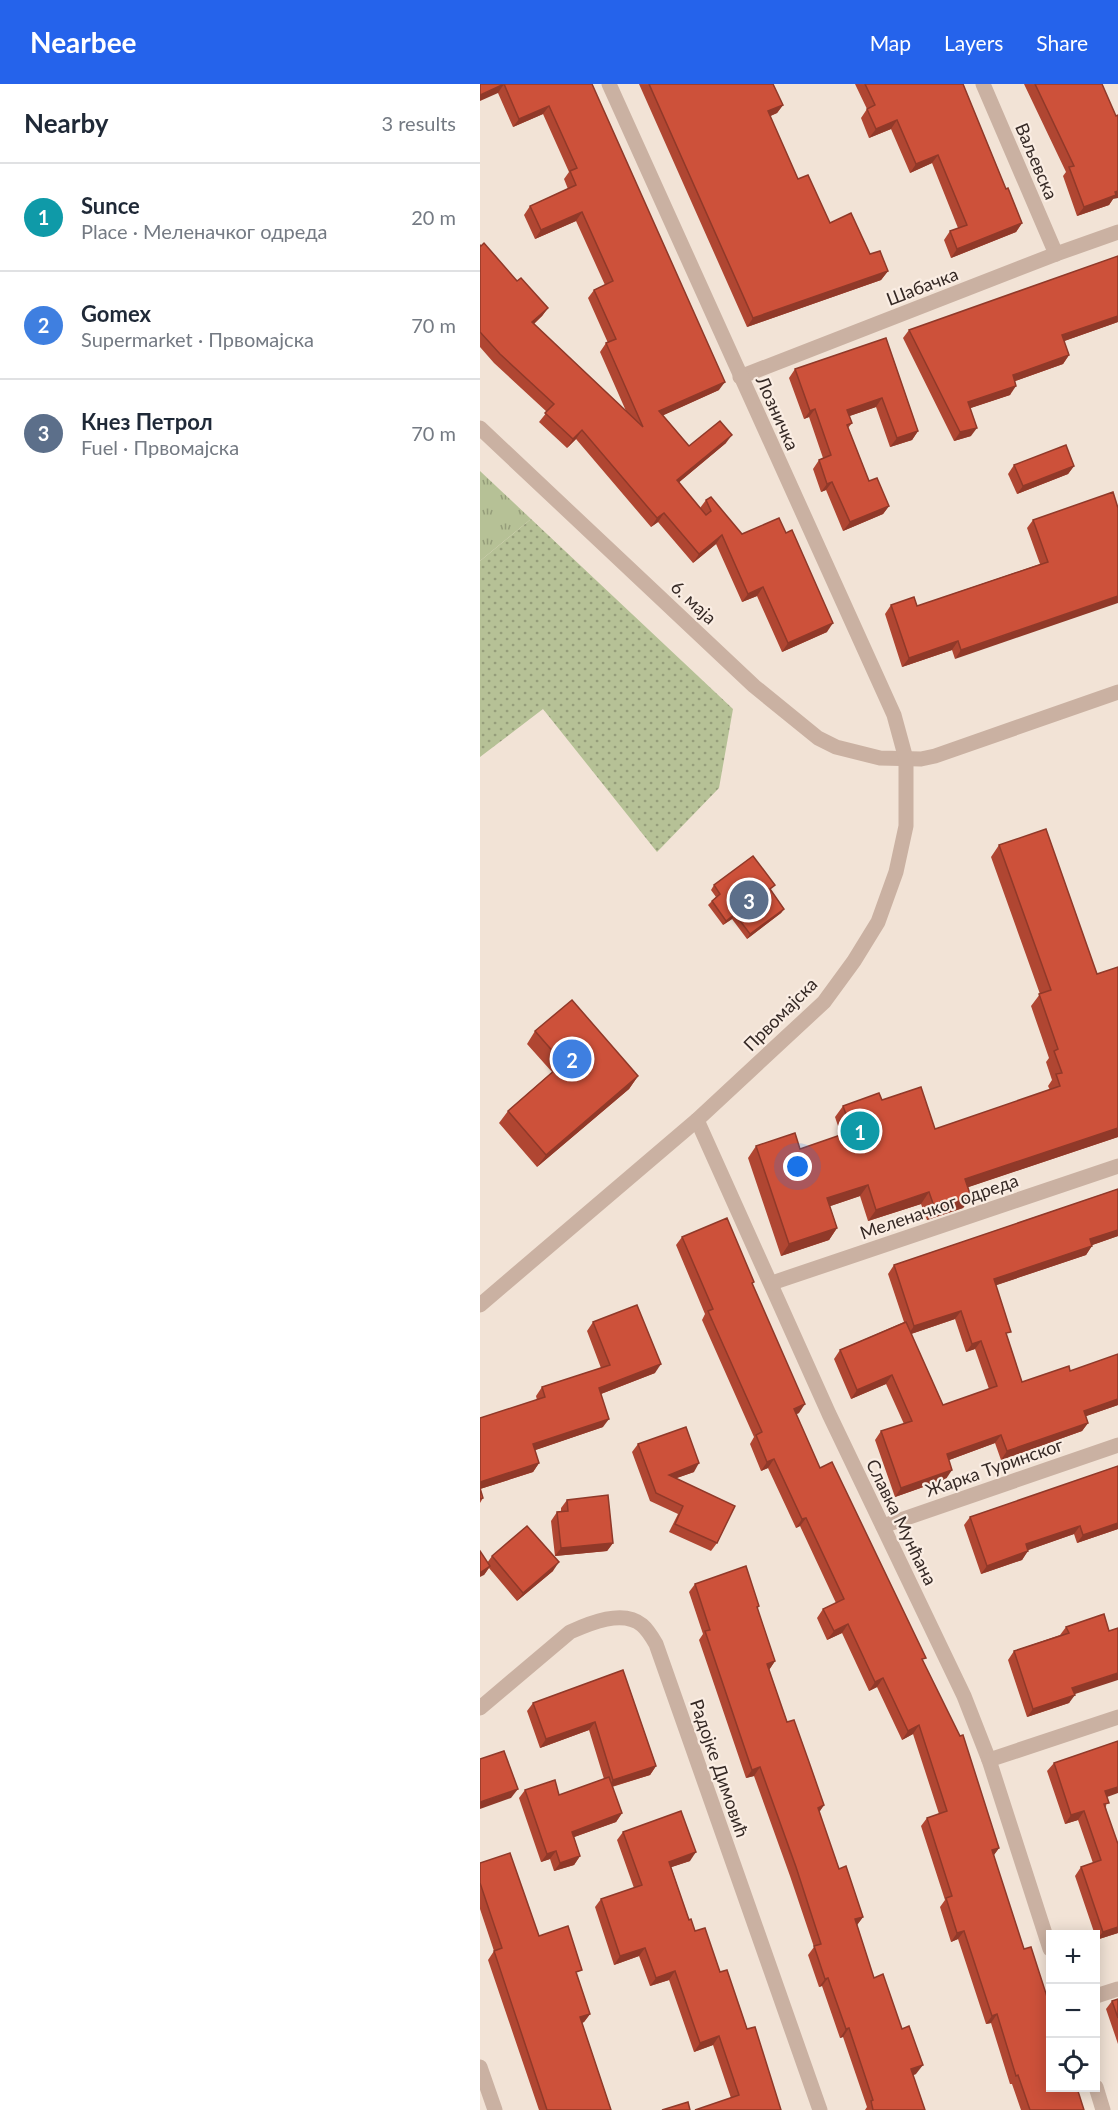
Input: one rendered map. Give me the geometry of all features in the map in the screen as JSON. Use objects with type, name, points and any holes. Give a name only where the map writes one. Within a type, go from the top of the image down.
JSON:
[{"type":"street","name":"Лозничка","points":[[609,84],[894,715],[906,759]]},
{"type":"street","name":"Ваљевска","points":[[983,84],[1056,254]]},
{"type":"street","name":"Шабачка","points":[[740,377],[1118,232]]},
{"type":"street","name":"6. маја","points":[[480,428],[754,686],[818,738],[836,747],[880,758],[906,759]]},
{"type":"street","points":[[906,759],[935,756],[1118,692]]},
{"type":"street","name":"Првомајска","points":[[480,1305],[697,1119],[824,1002],[854,961],[878,922],[896,872],[906,826],[906,759]]},
{"type":"street","name":"Славка Мунћана","points":[[697,1119],[829,1414],[963,1696],[989,1760],[1046,1937]]},
{"type":"street","name":"Меленачког одреда","points":[[772,1283],[1118,1166]]},
{"type":"street","name":"Жарка Туринског","points":[[883,1526],[1118,1445]]},
{"type":"street","name":"Радојке Димовић","points":[[480,1708],[570,1632],[604,1620],[628,1619],[641,1623],[650,1633],[656,1644],[820,2110]]},
{"type":"street","points":[[989,1760],[1118,1717]]},
{"type":"street","points":[[1100,1994],[1118,1989]]},
{"type":"street","points":[[480,2067],[495,2110]]},
{"type":"street","points":[[1097,2092],[1103,2110]]},
{"type":"green space","points":[[480,471],[531,519],[480,561]]},
{"type":"green space","points":[[531,519],[733,709],[719,788],[657,852],[543,709],[480,757],[480,561]]},
{"type":"building","points":[[480,84],[504,84],[480,95]]},
{"type":"building","points":[[504,84],[592,84],[725,382],[659,411],[689,446],[720,421],[732,435],[677,480],[706,515],[711,511],[706,500],[711,497],[742,534],[779,518],[786,533],[792,530],[833,623],[788,643],[763,587],[748,594],[722,535],[699,554],[664,513],[657,518],[582,430],[573,439],[545,413],[554,404],[500,354],[480,332],[480,245],[484,243],[517,281],[521,278],[548,308],[532,322],[643,427],[606,343],[616,339],[594,290],[613,281],[582,212],[541,230],[530,206],[576,185],[570,171],[577,168],[549,106],[519,119]]},
{"type":"building","points":[[649,84],[773,84],[783,105],[768,111],[798,179],[808,175],[830,223],[851,213],[870,254],[880,251],[888,271],[753,318]]},
{"type":"building","points":[[865,84],[963,84],[1022,223],[957,249],[950,231],[967,225],[938,155],[916,164],[897,120],[876,129],[867,109],[875,105]]},
{"type":"building","points":[[1035,84],[1102,84],[1116,116],[1118,115],[1118,191],[1115,192],[1116,195],[1084,207],[1069,167],[1074,166]]},
{"type":"building","points":[[1118,256],[1118,316],[1062,335],[1069,355],[1013,375],[1016,386],[968,402],[977,428],[960,432],[909,330]]},
{"type":"building","points":[[886,338],[918,431],[897,438],[882,398],[847,410],[852,423],[847,425],[869,481],[877,478],[889,506],[850,522],[832,482],[827,484],[819,460],[831,455],[815,409],[810,411],[795,369]]},
{"type":"building","points":[[1066,445],[1074,466],[1023,486],[1014,465]]},
{"type":"building","points":[[1113,492],[1118,508],[1118,596],[961,650],[958,641],[909,658],[891,605],[914,597],[917,606],[1048,562],[1033,520]]},
{"type":"building","points":[[1046,829],[1097,974],[1118,967],[1118,1128],[965,1179],[971,1197],[935,1209],[929,1192],[876,1210],[868,1185],[827,1198],[837,1228],[789,1244],[756,1146],[795,1133],[800,1149],[852,1131],[843,1106],[879,1093],[882,1100],[921,1087],[935,1129],[1060,1086],[1056,1074],[1062,1073],[1054,1051],[1058,1049],[1039,994],[1051,990],[999,845]]},
{"type":"building","points":[[753,856],[775,885],[770,889],[784,909],[750,934],[735,914],[726,921],[712,901],[720,894],[714,885]]},
{"type":"building","points":[[572,1000],[638,1076],[546,1155],[508,1111],[563,1063],[535,1031]]},
{"type":"building","points":[[1118,1189],[1118,1230],[1090,1239],[1092,1246],[994,1279],[1011,1332],[1006,1333],[1022,1382],[1069,1366],[1070,1371],[1118,1354],[1118,1399],[1084,1411],[1088,1423],[1007,1451],[1001,1435],[947,1454],[952,1470],[901,1488],[881,1431],[912,1421],[892,1375],[857,1390],[840,1350],[906,1322],[943,1405],[997,1386],[981,1341],[972,1344],[961,1311],[914,1326],[894,1265]]},
{"type":"building","points":[[727,1218],[754,1282],[752,1283],[805,1404],[794,1409],[820,1468],[832,1462],[926,1658],[922,1659],[960,1736],[963,1735],[999,1848],[992,1850],[1024,1949],[1031,1947],[1046,1994],[1046,2092],[1078,2092],[1084,2110],[1030,2110],[1018,2075],[1016,2076],[997,2014],[992,2016],[964,1931],[957,1933],[946,1898],[952,1896],[927,1818],[947,1811],[919,1725],[908,1731],[883,1678],[875,1682],[848,1624],[834,1631],[823,1609],[844,1599],[806,1518],[802,1519],[774,1459],[767,1462],[756,1435],[762,1432],[708,1311],[713,1309],[682,1237]]},
{"type":"building","points":[[637,1305],[661,1364],[599,1388],[609,1419],[533,1444],[539,1463],[480,1482],[480,1418],[545,1397],[542,1387],[610,1365],[593,1322]]},
{"type":"building","points":[[686,1427],[699,1463],[669,1475],[735,1506],[717,1543],[675,1524],[683,1506],[656,1493],[638,1444]]},
{"type":"building","points":[[1118,1466],[1118,1523],[1083,1535],[1080,1526],[1026,1544],[1028,1551],[987,1566],[970,1517]]},
{"type":"building","points":[[608,1495],[613,1543],[561,1548],[557,1512],[568,1511],[567,1500]]},
{"type":"building","points":[[527,1526],[559,1562],[523,1593],[492,1556]]},
{"type":"building","points":[[480,1551],[490,1566],[480,1573]]},
{"type":"building","points":[[746,1566],[775,1661],[767,1664],[787,1722],[794,1720],[809,1762],[824,1805],[818,1808],[839,1869],[846,1866],[863,1917],[855,1919],[874,1978],[883,1974],[902,2029],[909,2026],[923,2065],[911,2069],[925,2110],[873,2110],[871,2101],[873,2100],[849,2028],[846,2029],[814,1946],[821,1944],[796,1867],[760,1767],[752,1770],[705,1631],[710,1630],[695,1584]]},
{"type":"building","points":[[1104,1614],[1109,1631],[1118,1628],[1118,1673],[1072,1688],[1075,1695],[1033,1709],[1014,1651],[1069,1633],[1066,1627]]},
{"type":"building","points":[[623,1670],[656,1766],[613,1780],[595,1722],[546,1739],[533,1703]]},
{"type":"building","points":[[1118,1741],[1118,1787],[1105,1791],[1109,1803],[1104,1804],[1118,1844],[1118,1927],[1103,1932],[1081,1867],[1101,1860],[1084,1811],[1071,1815],[1054,1763]]},
{"type":"building","points":[[504,1751],[518,1789],[480,1802],[480,1759]]},
{"type":"building","points":[[609,1777],[622,1813],[572,1832],[580,1856],[560,1863],[556,1851],[547,1854],[525,1790],[555,1780],[559,1795]]},
{"type":"building","points":[[681,1811],[696,1852],[669,1862],[689,1920],[691,1919],[695,1931],[705,1928],[720,1972],[727,1970],[747,2029],[755,2027],[781,2110],[695,2110],[739,2095],[719,2036],[700,2043],[675,1971],[656,1978],[645,1948],[620,1956],[601,1899],[642,1885],[623,1832]]},
{"type":"building","points":[[510,1853],[539,1936],[568,1926],[582,1970],[576,1972],[590,2014],[580,2017],[611,2110],[547,2110],[494,1951],[502,1948],[480,1883],[480,1863]]},
{"type":"building","points":[[1118,1999],[1118,2018],[1112,2001]]},
{"type":"building","points":[[688,2102],[690,2110],[662,2110]]},
{"type":"place","name":"Кнез Петрол","points":[[749,900]]},
{"type":"place","name":"Gomex","points":[[572,1059]]},
{"type":"place","name":"Sunce","points":[[860,1131]]}]
